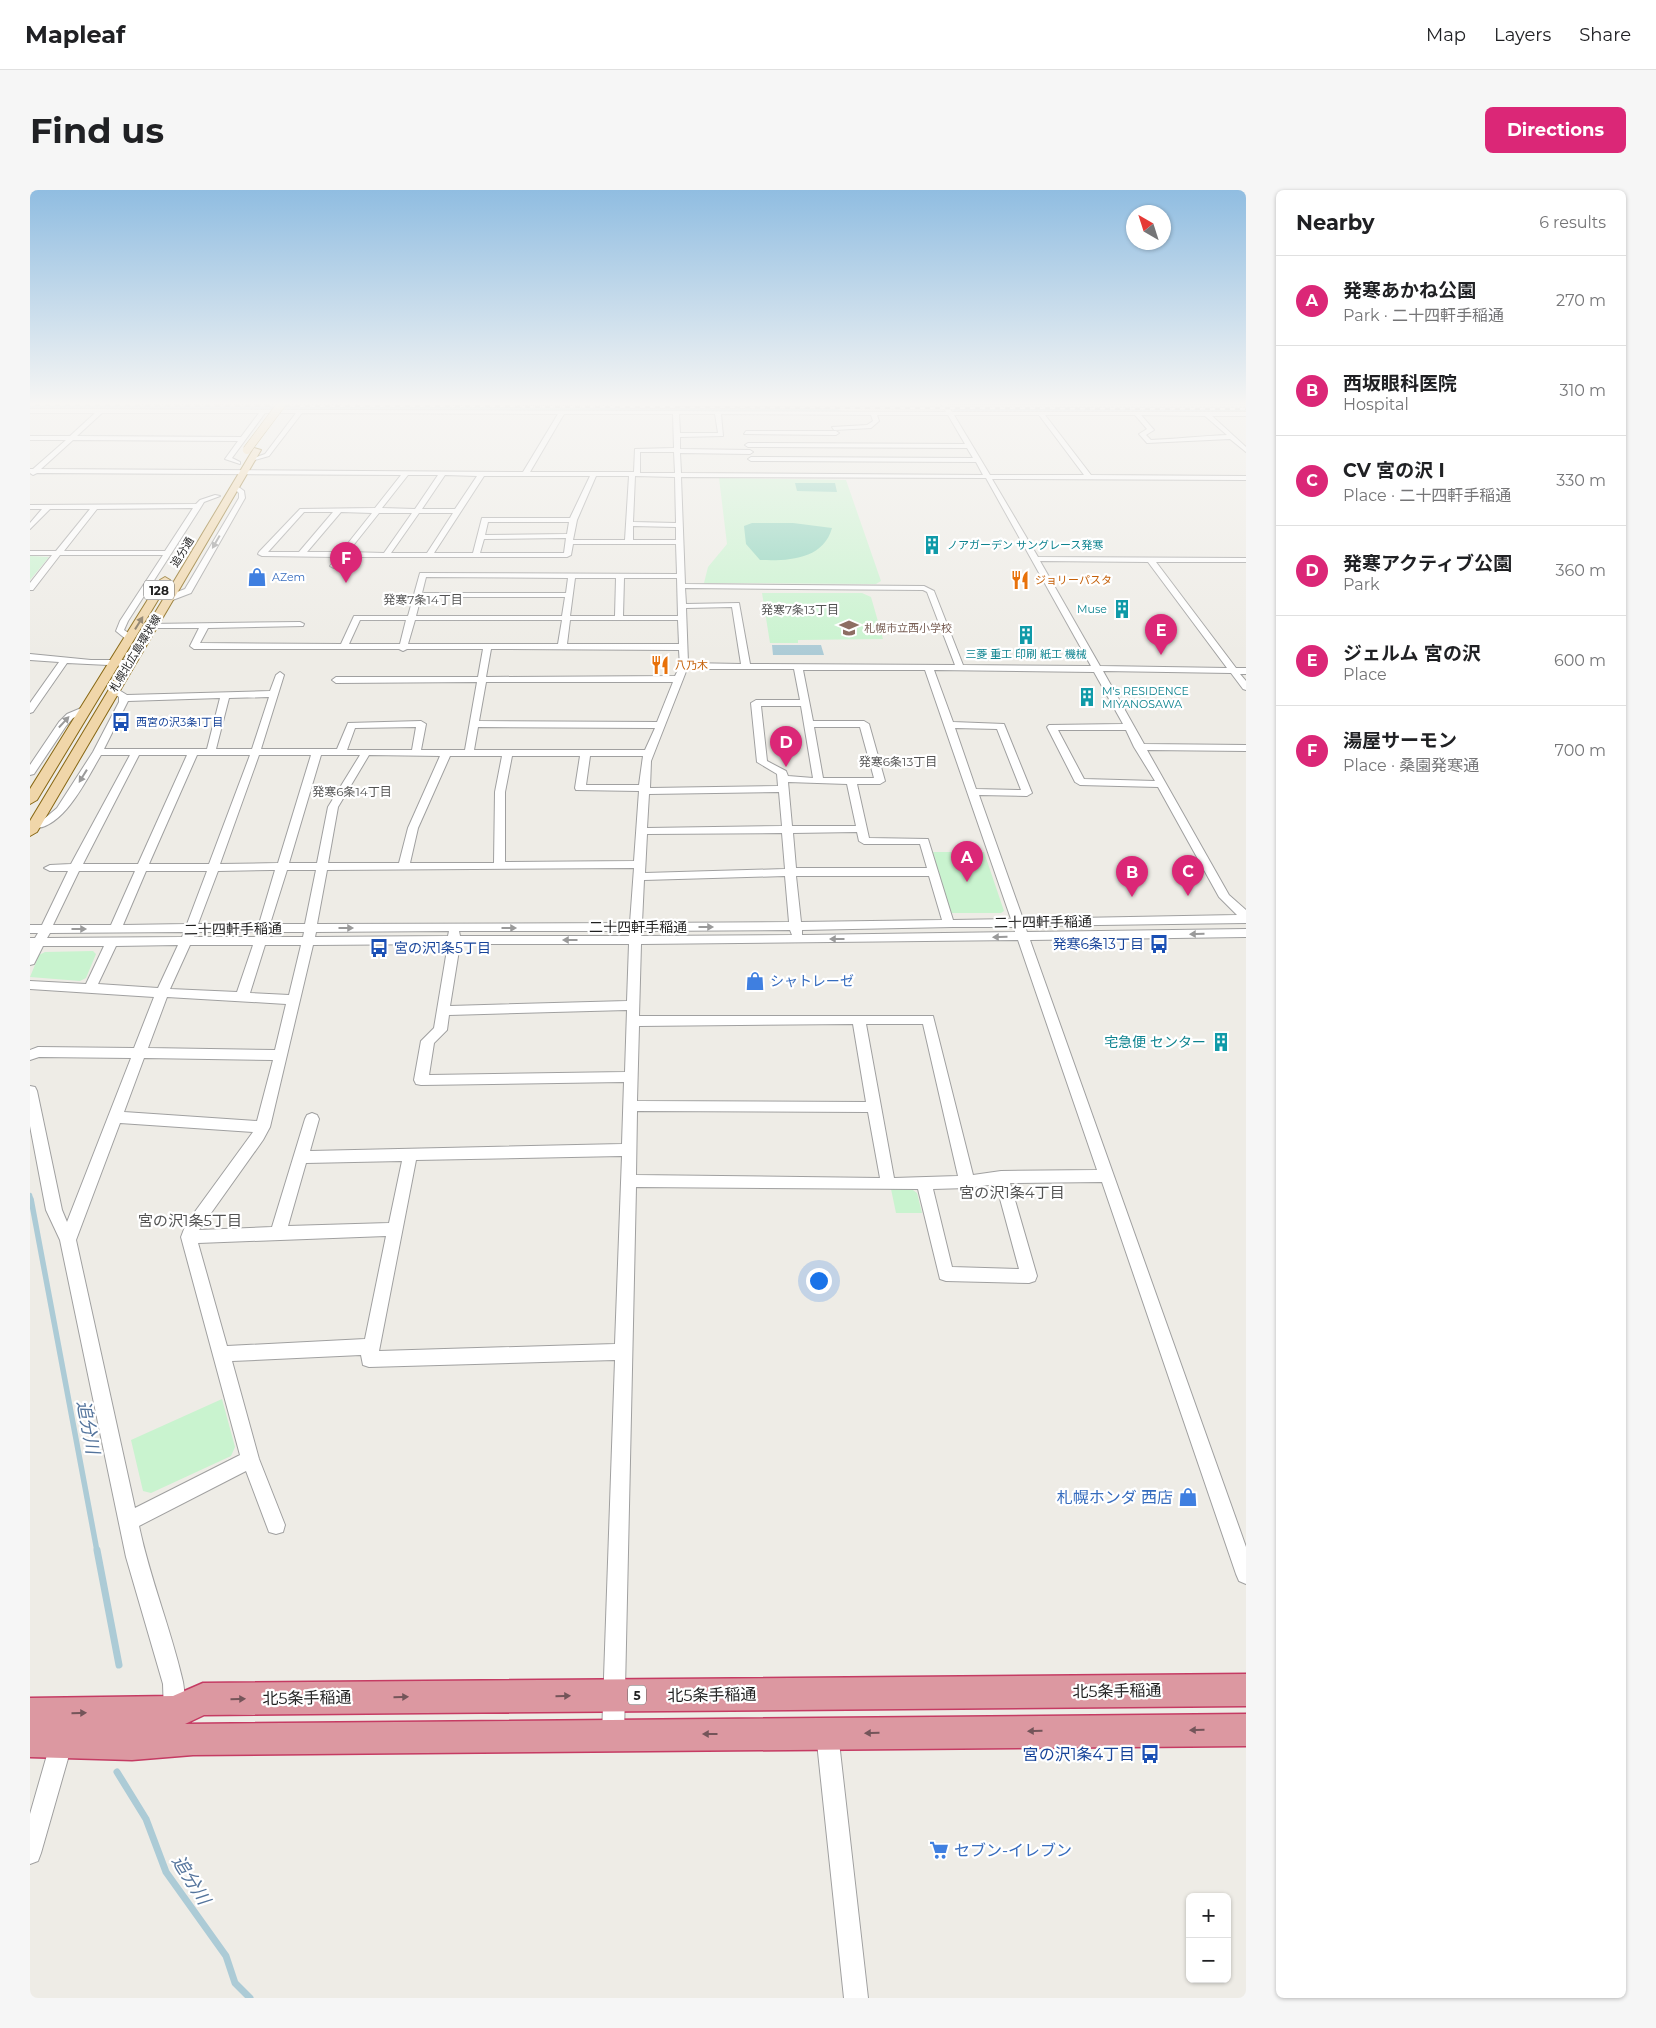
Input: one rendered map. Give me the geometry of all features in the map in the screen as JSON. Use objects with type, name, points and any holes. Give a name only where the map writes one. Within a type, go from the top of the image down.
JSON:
[{"type":"highway","name":"北5条手稲通","points":[[30,1714],[174,1712],[203,1699],[1246,1690]]},
{"type":"highway","points":[[30,1741],[165,1744],[193,1739],[1246,1730]]},
{"type":"main road","name":"追分通","points":[[201,521],[226,486]]},
{"type":"main road","name":"札幌北広島環状線","points":[[32,829],[118,694],[129,663],[167,599],[224,489]]},
{"type":"main road","name":"追分通","points":[[86,709],[170,571]]},
{"type":"main road","name":"128","points":[[30,800],[86,709]]},
{"type":"street","points":[[334,566],[395,486]]},
{"type":"street","points":[[386,555],[434,486]]},
{"type":"street","points":[[429,555],[474,486]]},
{"type":"street","points":[[458,511],[302,510],[262,554],[567,555],[573,520],[588,486]]},
{"type":"street","points":[[629,542],[633,486]]},
{"type":"street","points":[[612,1735],[635,934],[646,761],[677,679],[684,666],[678,486]]},
{"type":"street","points":[[992,486],[1092,659],[1095,669],[1225,896],[1246,918]]},
{"type":"street","points":[[130,638],[120,631],[124,621],[198,506],[202,501],[224,489]]},
{"type":"street","points":[[30,507],[198,506]]},
{"type":"street","points":[[30,527],[48,507]]},
{"type":"street","points":[[30,588],[95,507]]},
{"type":"street","points":[[301,554],[339,510]]},
{"type":"street","points":[[476,555],[485,520],[573,520]]},
{"type":"street","points":[[629,524],[679,525]]},
{"type":"street","points":[[480,537],[679,542]]},
{"type":"street","points":[[30,553],[168,554]]},
{"type":"street","points":[[1035,559],[1246,560]]},
{"type":"street","points":[[1150,559],[1246,686]]},
{"type":"street","points":[[403,648],[423,575],[572,574],[680,581],[924,588],[930,591],[960,668]]},
{"type":"street","points":[[562,647],[568,618],[572,574]]},
{"type":"street","points":[[619,618],[620,576]]},
{"type":"street","points":[[417,595],[570,594]]},
{"type":"street","points":[[344,646],[357,618],[619,618],[736,605],[746,667]]},
{"type":"street","points":[[152,626],[205,625],[297,631],[344,646],[403,648],[683,648]]},
{"type":"street","points":[[205,625],[194,646],[297,631]]},
{"type":"street","points":[[469,752],[472,724],[488,648]]},
{"type":"street","points":[[30,657],[64,661],[129,663]]},
{"type":"street","points":[[30,710],[64,661]]},
{"type":"street","points":[[684,666],[1112,668],[1246,671]]},
{"type":"street","points":[[798,667],[819,781]]},
{"type":"street","points":[[928,668],[1246,1574]]},
{"type":"street","points":[[68,1240],[162,993],[187,936],[214,866],[256,751],[280,675]]},
{"type":"street","points":[[336,680],[482,678],[677,679]]},
{"type":"street","points":[[118,694],[275,694]]},
{"type":"street","points":[[32,829],[48,821],[61,810],[98,752],[124,702],[118,694]]},
{"type":"street","points":[[210,751],[225,695]]},
{"type":"street","points":[[798,939],[795,926],[782,773],[762,762],[756,704],[805,703]]},
{"type":"street","points":[[30,772],[62,724],[70,716],[86,709]]},
{"type":"street","points":[[341,753],[351,725],[421,724],[416,753]]},
{"type":"street","points":[[472,724],[660,725]]},
{"type":"street","points":[[585,753],[580,788],[645,790],[819,781],[880,782],[864,724],[809,724]]},
{"type":"street","points":[[949,725],[1001,726],[1027,793],[973,792]]},
{"type":"street","points":[[1128,727],[1052,727],[1080,782],[1160,784]]},
{"type":"street","points":[[1140,747],[1246,748]]},
{"type":"street","points":[[90,989],[194,751]]},
{"type":"street","points":[[98,752],[649,753]]},
{"type":"street","points":[[30,961],[35,942],[46,929],[75,868],[136,752]]},
{"type":"street","points":[[499,866],[500,792],[508,752]]},
{"type":"street","points":[[30,753],[42,753]]},
{"type":"street","points":[[242,997],[317,753]]},
{"type":"street","points":[[276,1525],[250,1459],[189,1237],[191,1229],[263,1127],[309,935],[333,807],[366,753]]},
{"type":"street","points":[[404,867],[413,828],[446,753]]},
{"type":"street","points":[[852,782],[864,841],[924,841],[949,925]]},
{"type":"street","points":[[641,831],[861,829]]},
{"type":"street","points":[[50,868],[499,866],[639,870],[933,872]]},
{"type":"street","name":"二十四軒手稲通","points":[[30,929],[114,935],[187,936],[635,934],[798,939],[1246,918]]},
{"type":"street","name":"二十四軒手稲通","points":[[635,934],[795,926],[949,925],[1021,929],[1246,933]]},
{"type":"street","points":[[454,934],[440,1030],[428,1041],[421,1080],[631,1077]]},
{"type":"street","name":"二十四軒手稲通","points":[[35,942],[114,935]]},
{"type":"street","points":[[30,985],[293,1000]]},
{"type":"street","points":[[442,1011],[633,1005]]},
{"type":"street","points":[[633,1021],[928,1019],[967,1182]]},
{"type":"street","points":[[859,1020],[888,1184]]},
{"type":"street","points":[[30,1055],[38,1052],[280,1055]]},
{"type":"street","points":[[30,1091],[54,1210],[68,1240],[136,1557],[173,1684],[174,1712],[165,1744]]},
{"type":"street","points":[[630,1106],[874,1107]]},
{"type":"street","points":[[115,1117],[263,1127]]},
{"type":"street","points":[[278,1234],[312,1119]]},
{"type":"street","points":[[302,1157],[629,1150]]},
{"type":"street","points":[[410,1154],[368,1359],[622,1352]]},
{"type":"street","points":[[628,1181],[888,1184],[967,1182],[1001,1177],[1107,1176]]},
{"type":"street","points":[[924,1183],[946,1274],[1029,1276],[1001,1177]]},
{"type":"street","points":[[189,1237],[394,1229]]},
{"type":"street","points":[[220,1354],[371,1347]]},
{"type":"street","points":[[128,1521],[250,1459]]},
{"type":"street","points":[[827,1734],[856,1998]]},
{"type":"street","points":[[30,1853],[62,1741]]},
{"type":"green space","points":[[720,486],[848,486],[881,581],[876,584],[704,583],[708,567],[727,544]]},
{"type":"green space","points":[[796,486],[836,486],[837,492],[797,491]]},
{"type":"green space","points":[[752,523],[793,523],[832,528],[821,547],[813,552],[793,559],[760,560],[746,544],[744,526]]},
{"type":"green space","points":[[30,556],[49,557],[30,580]]},
{"type":"green space","points":[[762,593],[862,593],[871,597],[883,639],[798,640],[798,643],[770,643]]},
{"type":"green space","points":[[933,852],[984,852],[1004,911],[1001,913],[949,913]]},
{"type":"green space","points":[[93,951],[96,954],[86,978],[80,981],[30,977],[39,955],[45,952]]},
{"type":"green space","points":[[910,1188],[917,1193],[922,1213],[896,1213],[891,1189]]},
{"type":"green space","points":[[222,1399],[235,1447],[231,1456],[151,1493],[143,1491],[131,1440]]},
{"type":"water","points":[[772,645],[821,645],[824,655],[773,655]]},
{"type":"waterway","name":"追分川","points":[[30,1195],[31,1200]]},
{"type":"waterway","name":"追分川","points":[[31,1199],[97,1551]]},
{"type":"waterway","name":"追分川","points":[[97,1550],[119,1665]]},
{"type":"waterway","name":"追分川","points":[[117,1772],[146,1819],[166,1872],[226,1956],[235,1983],[250,1998]]},
{"type":"place","name":"ノアガーデン サングレース発寒","points":[[932,545]]},
{"type":"place","name":"AZem","points":[[257,577]]},
{"type":"place","name":"ジョリーパスタ","points":[[1020,580]]},
{"type":"place","name":"湯屋サーモン","points":[[346,583]]},
{"type":"place","name":"Muse","points":[[1122,609]]},
{"type":"place","name":"札幌市立西小学校","points":[[849,628]]},
{"type":"place","name":"三菱 重工 印刷 紙工 機械","points":[[1026,635]]},
{"type":"place","name":"ジェルム 宮の沢","points":[[1161,655]]},
{"type":"place","name":"八乃木","points":[[660,665]]},
{"type":"place","name":"M's RESIDENCE MIYANOSAWA","points":[[1087,697]]},
{"type":"place","name":"西宮の沢3条1丁目","points":[[121,722]]},
{"type":"place","name":"発寒アクティブ公園","points":[[786,767]]},
{"type":"place","name":"発寒あかね公園","points":[[967,882]]},
{"type":"place","name":"CV 宮の沢 I","points":[[1188,896]]},
{"type":"place","name":"西坂眼科医院","points":[[1132,897]]},
{"type":"place","name":"発寒6条13丁目","points":[[1159,944]]},
{"type":"place","name":"宮の沢1条5丁目","points":[[379,948]]},
{"type":"place","name":"シャトレーゼ","points":[[755,981]]},
{"type":"place","name":"宅急便 センター","points":[[1221,1042]]},
{"type":"place","name":"札幌ホンダ 西店","points":[[1188,1497]]},
{"type":"place","name":"宮の沢1条4丁目","points":[[1150,1754]]},
{"type":"place","name":"セブン-イレブン","points":[[939,1850]]},
{"type":"district","name":"発寒7条14丁目","points":[[423,599]]},
{"type":"district","name":"発寒7条13丁目","points":[[800,609]]},
{"type":"district","name":"発寒6条13丁目","points":[[898,761]]},
{"type":"district","name":"発寒6条14丁目","points":[[352,791]]},
{"type":"district","name":"宮の沢1条4丁目","points":[[1012,1192]]},
{"type":"district","name":"宮の沢1条5丁目","points":[[190,1220]]}]
